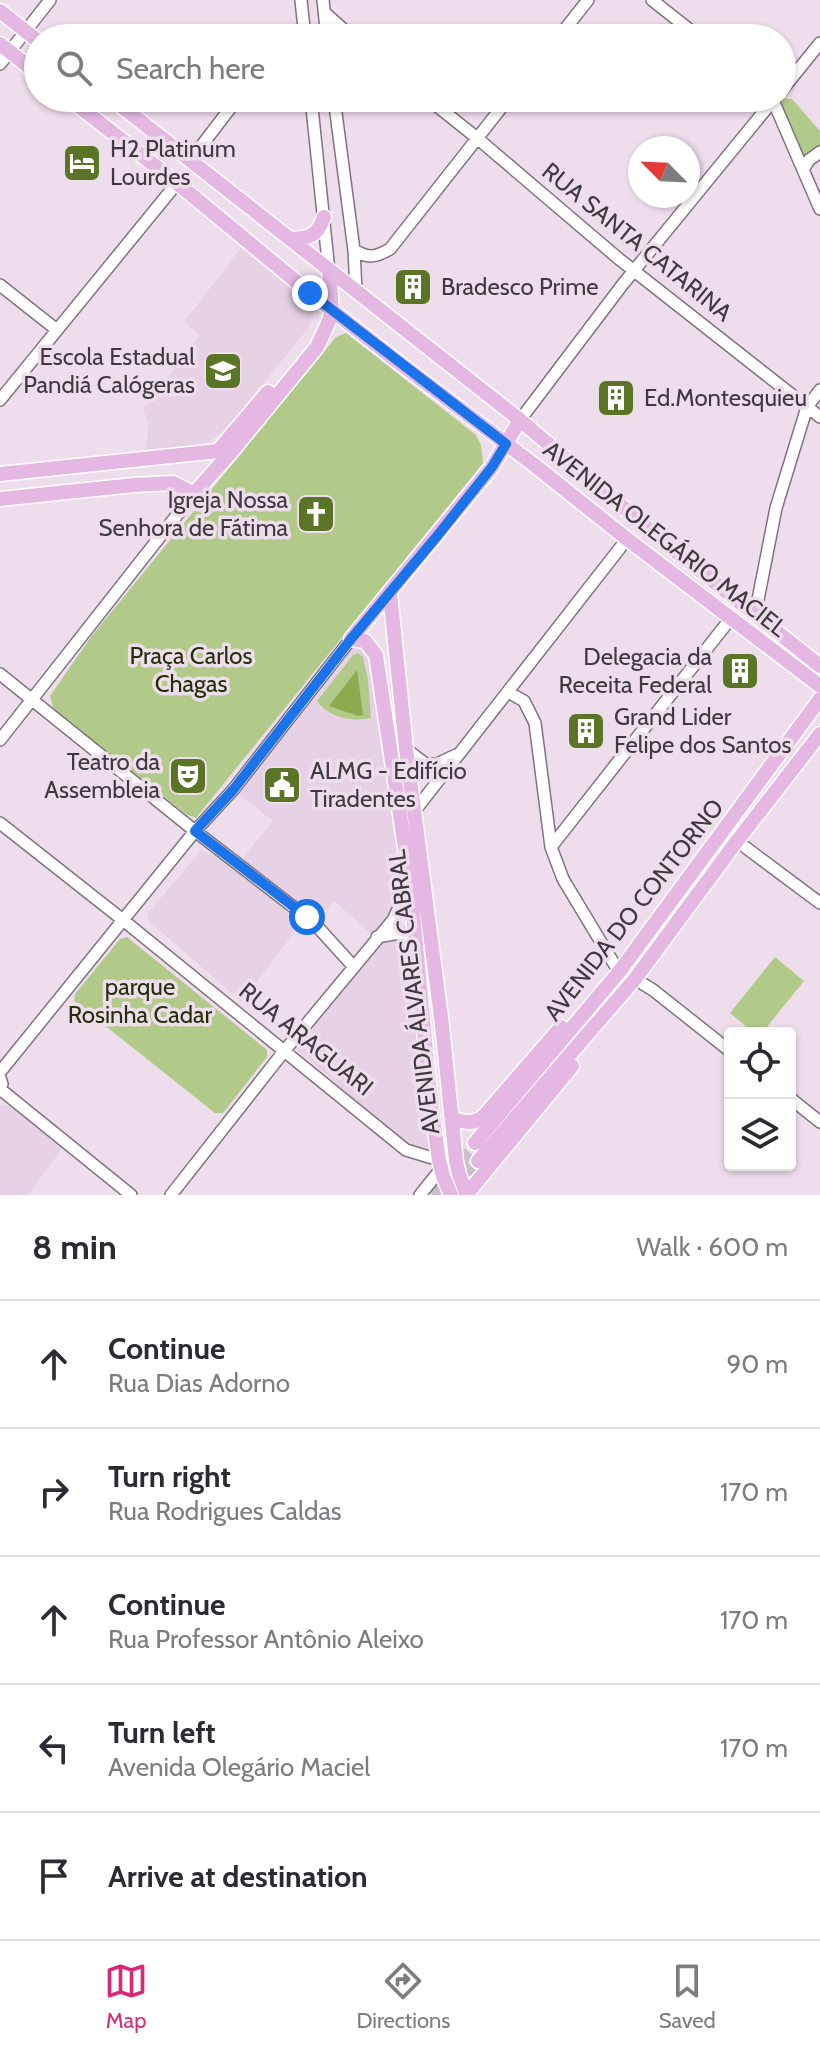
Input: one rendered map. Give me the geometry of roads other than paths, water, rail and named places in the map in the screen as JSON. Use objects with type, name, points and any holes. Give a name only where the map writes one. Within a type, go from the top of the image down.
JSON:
[{"type":"main road","points":[[0,11],[24,31]]},
{"type":"main road","points":[[3,53],[24,66]]},
{"type":"main road","name":"AVENIDA OLEGÁRIO MACIEL","points":[[86,112],[332,310],[820,686]]},
{"type":"main road","name":"AVENIDA OLEGÁRIO MACIEL","points":[[129,112],[520,420],[669,546],[820,666]]},
{"type":"main road","points":[[290,239],[308,238],[320,229],[324,217]]},
{"type":"main road","points":[[0,499],[173,483],[192,496],[317,347],[332,310],[329,271]]},
{"type":"main road","points":[[0,474],[218,451],[298,356],[317,347]]},
{"type":"main road","points":[[351,639],[492,467],[520,420]]},
{"type":"main road","points":[[125,461],[127,485]]},
{"type":"main road","points":[[30,471],[27,483],[32,496]]},
{"type":"main road","points":[[627,539],[637,534],[669,546]]},
{"type":"main road","name":"AVENIDA ÁLVARES CABRAL","points":[[390,593],[452,1119],[459,1174],[466,1195]]},
{"type":"main road","name":"AVENIDA ÁLVARES CABRAL","points":[[351,639],[365,641],[376,655],[410,881],[431,1104],[440,1164],[451,1195]]},
{"type":"main road","name":"AVENIDA DO CONTORNO","points":[[475,1143],[619,972],[820,699]]},
{"type":"main road","name":"AVENIDA DO CONTORNO","points":[[478,1161],[635,979],[820,734]]},
{"type":"main road","points":[[416,939],[426,959],[433,1013],[442,1025]]},
{"type":"main road","points":[[452,1119],[468,1123],[477,1122],[484,1116],[564,1023],[619,972]]},
{"type":"main road","points":[[466,1195],[618,1009],[635,979]]},
{"type":"street","points":[[31,24],[50,0]]},
{"type":"street","points":[[301,0],[302,24]]},
{"type":"street","points":[[569,24],[588,0]]},
{"type":"street","points":[[652,0],[682,24]]},
{"type":"street","points":[[323,6],[340,24]]},
{"type":"street","points":[[3,53],[24,33]]},
{"type":"street","points":[[796,72],[820,43]]},
{"type":"street","points":[[196,164],[199,149],[227,112]]},
{"type":"street","points":[[313,112],[329,271]]},
{"type":"street","points":[[336,112],[354,250],[356,291]]},
{"type":"street","name":"RUA SANTA CATARINA","points":[[444,112],[634,271],[820,417]]},
{"type":"street","points":[[354,250],[371,257],[390,249],[498,112]]},
{"type":"street","points":[[520,420],[634,271],[763,112]]},
{"type":"street","points":[[782,112],[820,209]]},
{"type":"street","points":[[803,170],[809,160],[820,152]]},
{"type":"street","points":[[0,400],[177,183]]},
{"type":"street","points":[[0,285],[57,330]]},
{"type":"street","points":[[755,615],[776,508],[807,407],[820,390]]},
{"type":"street","points":[[0,740],[192,496]]},
{"type":"street","points":[[401,831],[627,539]]},
{"type":"street","points":[[551,847],[731,618]]},
{"type":"street","points":[[131,1195],[0,1089],[0,1075],[195,831],[233,790],[351,639]]},
{"type":"street","points":[[0,674],[314,923],[353,966]]},
{"type":"street","points":[[508,692],[524,701],[535,723],[551,847],[563,879],[619,972]]},
{"type":"street","points":[[406,749],[427,765],[437,764],[460,753]]},
{"type":"street","name":"RUA ARAGUARI","points":[[0,823],[406,1150],[440,1164]]},
{"type":"street","points":[[737,841],[820,903]]},
{"type":"street","points":[[171,1195],[376,937],[393,920],[410,881]]},
{"type":"street","points":[[376,937],[399,933],[416,939]]},
{"type":"street","points":[[635,979],[724,1046]]},
{"type":"street","points":[[791,1099],[820,1122]]},
{"type":"street","points":[[420,1195],[440,1164]]},
{"type":"tunnel","points":[[433,1195],[475,1143]]},
{"type":"tunnel","points":[[452,1195],[478,1161]]},
{"type":"place","name":"H2 Platinum Lourdes","points":[[82,163]]},
{"type":"place","name":"Bradesco Prime","points":[[413,287]]},
{"type":"place","name":"Escola Estadual Pandiá Calógeras","points":[[223,371]]},
{"type":"place","name":"Ed.Montesquieu","points":[[616,398]]},
{"type":"place","name":"Igreja Nossa Senhora de Fátima","points":[[316,514]]},
{"type":"place","name":"Delegacia da Receita Federal","points":[[740,671]]},
{"type":"place","name":"Grand Lider Felipe dos Santos","points":[[586,731]]},
{"type":"place","name":"Teatro da Assembleia","points":[[188,776]]},
{"type":"place","name":"ALMG - Edifício Tiradentes","points":[[282,785]]},
{"type":"park label","name":"Praça Carlos Chagas","points":[[191,670]]},
{"type":"park label","name":"parque Rosinha Cadar","points":[[140,1001]]}]
